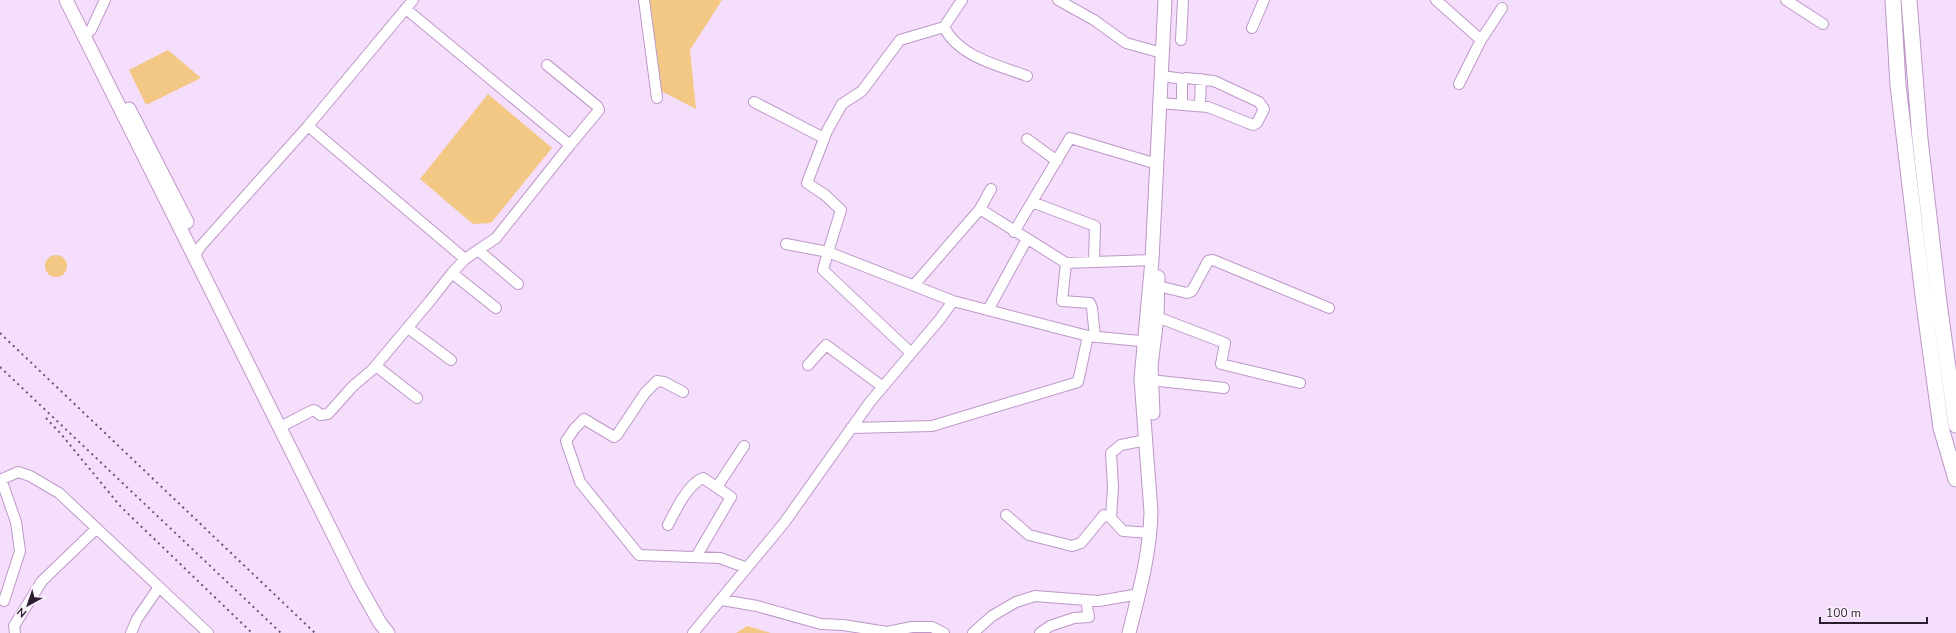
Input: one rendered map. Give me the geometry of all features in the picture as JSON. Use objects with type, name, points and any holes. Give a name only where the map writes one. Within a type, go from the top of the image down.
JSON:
[{"type":"highway","points":[[1892,0],[1898,85],[1940,428],[1956,479]]},
{"type":"highway","points":[[1909,0],[1920,139],[1940,310],[1956,425]]},
{"type":"main road","points":[[66,0],[88,33],[112,75],[358,584],[380,623],[388,633]]},
{"type":"main road","points":[[76,0],[88,33]]},
{"type":"main road","points":[[1130,633],[1145,574],[1150,533],[1151,512],[1141,379],[1149,342],[1157,317],[1164,103],[1162,53],[1165,0]]},
{"type":"main road","points":[[1138,633],[1158,534],[1149,342],[1157,164],[1164,103],[1169,77],[1172,0]]},
{"type":"main road","points":[[213,284],[286,424],[332,519],[386,618],[398,633]]},
{"type":"street","points":[[88,33],[105,0]]},
{"type":"street","points":[[198,251],[308,126],[413,0]]},
{"type":"street","points":[[644,0],[657,98]]},
{"type":"street","points":[[911,353],[823,270],[841,210],[825,195],[807,184],[824,138],[842,104],[862,91],[900,40],[944,28],[962,0]]},
{"type":"street","points":[[1058,0],[1094,20],[1126,43],[1162,53]]},
{"type":"street","points":[[1181,40],[1183,0]]},
{"type":"street","points":[[1252,28],[1264,0]]},
{"type":"street","points":[[1436,0],[1481,40]]},
{"type":"street","points":[[1786,0],[1823,24]]},
{"type":"street","points":[[1460,84],[1481,40],[1502,8]]},
{"type":"street","points":[[406,9],[570,145]]},
{"type":"street","points":[[944,28],[947,35],[973,56],[1027,76]]},
{"type":"street","points":[[286,424],[313,410],[320,416],[328,414],[353,386],[376,366],[465,259],[496,238],[599,110],[597,106],[547,65]]},
{"type":"street","points":[[1164,103],[1208,107],[1253,125],[1257,123],[1264,109],[1259,102],[1214,81],[1169,77]]},
{"type":"street","points":[[1182,105],[1183,78]]},
{"type":"street","points":[[1200,106],[1201,79]]},
{"type":"street","points":[[754,102],[824,138]]},
{"type":"street","points":[[308,126],[465,259]]},
{"type":"street","points":[[1014,232],[1070,138],[1157,164]]},
{"type":"street","points":[[1027,139],[1057,161]]},
{"type":"street","points":[[914,285],[980,209],[991,189]]},
{"type":"street","points":[[1032,202],[1095,226],[1094,262]]},
{"type":"street","points":[[980,209],[1014,232],[1066,263],[1152,260]]},
{"type":"street","points":[[988,310],[1027,240]]},
{"type":"street","points":[[786,244],[828,252],[953,301],[1092,336],[1149,342]]},
{"type":"street","points":[[478,250],[518,284]]},
{"type":"street","points":[[1158,286],[1187,293],[1192,291],[1204,265],[1208,261],[1213,260],[1329,308]]},
{"type":"street","points":[[851,428],[932,426],[1078,382],[1092,336],[1092,308],[1090,303],[1062,301],[1066,263]]},
{"type":"street","points":[[452,273],[496,308]]},
{"type":"street","points":[[693,633],[722,600],[784,523],[851,428],[953,301]]},
{"type":"street","points":[[1157,317],[1225,343],[1221,364],[1300,383]]},
{"type":"street","points":[[408,328],[451,360]]},
{"type":"street","points":[[808,365],[826,345],[883,387]]},
{"type":"street","points":[[376,366],[417,398]]},
{"type":"street","points":[[1150,380],[1224,388]]},
{"type":"street","points":[[683,392],[664,382],[657,382],[645,393],[618,435],[614,437],[584,419],[574,428],[566,441],[580,482],[638,555],[720,558],[747,568]]},
{"type":"street","points":[[1111,518],[1113,487],[1111,453],[1121,445],[1146,440]]},
{"type":"street","points":[[717,487],[744,446]]},
{"type":"street","points":[[4,601],[20,551],[16,522],[1,479],[18,472],[30,476],[59,493],[208,633]]},
{"type":"street","points":[[668,525],[675,510],[696,481],[703,478],[731,497],[696,557]]},
{"type":"street","points":[[1006,515],[1029,534],[1072,546],[1081,543],[1104,515],[1111,518],[1123,531],[1150,533]]},
{"type":"street","points":[[15,633],[14,626],[42,581],[96,529]]},
{"type":"street","points":[[131,633],[137,620],[159,587]]},
{"type":"street","points":[[973,633],[992,616],[1016,602],[1035,596],[1086,601],[1114,600],[1139,594]]},
{"type":"street","points":[[722,600],[757,606],[821,624],[844,625],[887,632],[912,627],[932,627],[944,633]]},
{"type":"street","points":[[1040,633],[1050,626],[1074,618],[1089,617],[1086,601]]},
{"type":"shaded area","points":[[647,0],[722,0],[690,50],[696,109],[659,90]]},
{"type":"shaded area","points":[[168,50],[201,78],[146,105],[129,70]]},
{"type":"shaded area","points":[[488,94],[552,148],[491,223],[473,224],[420,179]]},
{"type":"shaded area","points":[[52,255],[60,255],[67,262],[67,270],[60,277],[52,277],[45,270],[45,262]]},
{"type":"shaded area","points":[[747,626],[771,633],[736,633]]},
{"type":"railway","points":[[0,333],[315,633]]},
{"type":"railway","points":[[0,367],[281,633]]},
{"type":"railway","points":[[46,418],[121,507],[252,633]]}]
